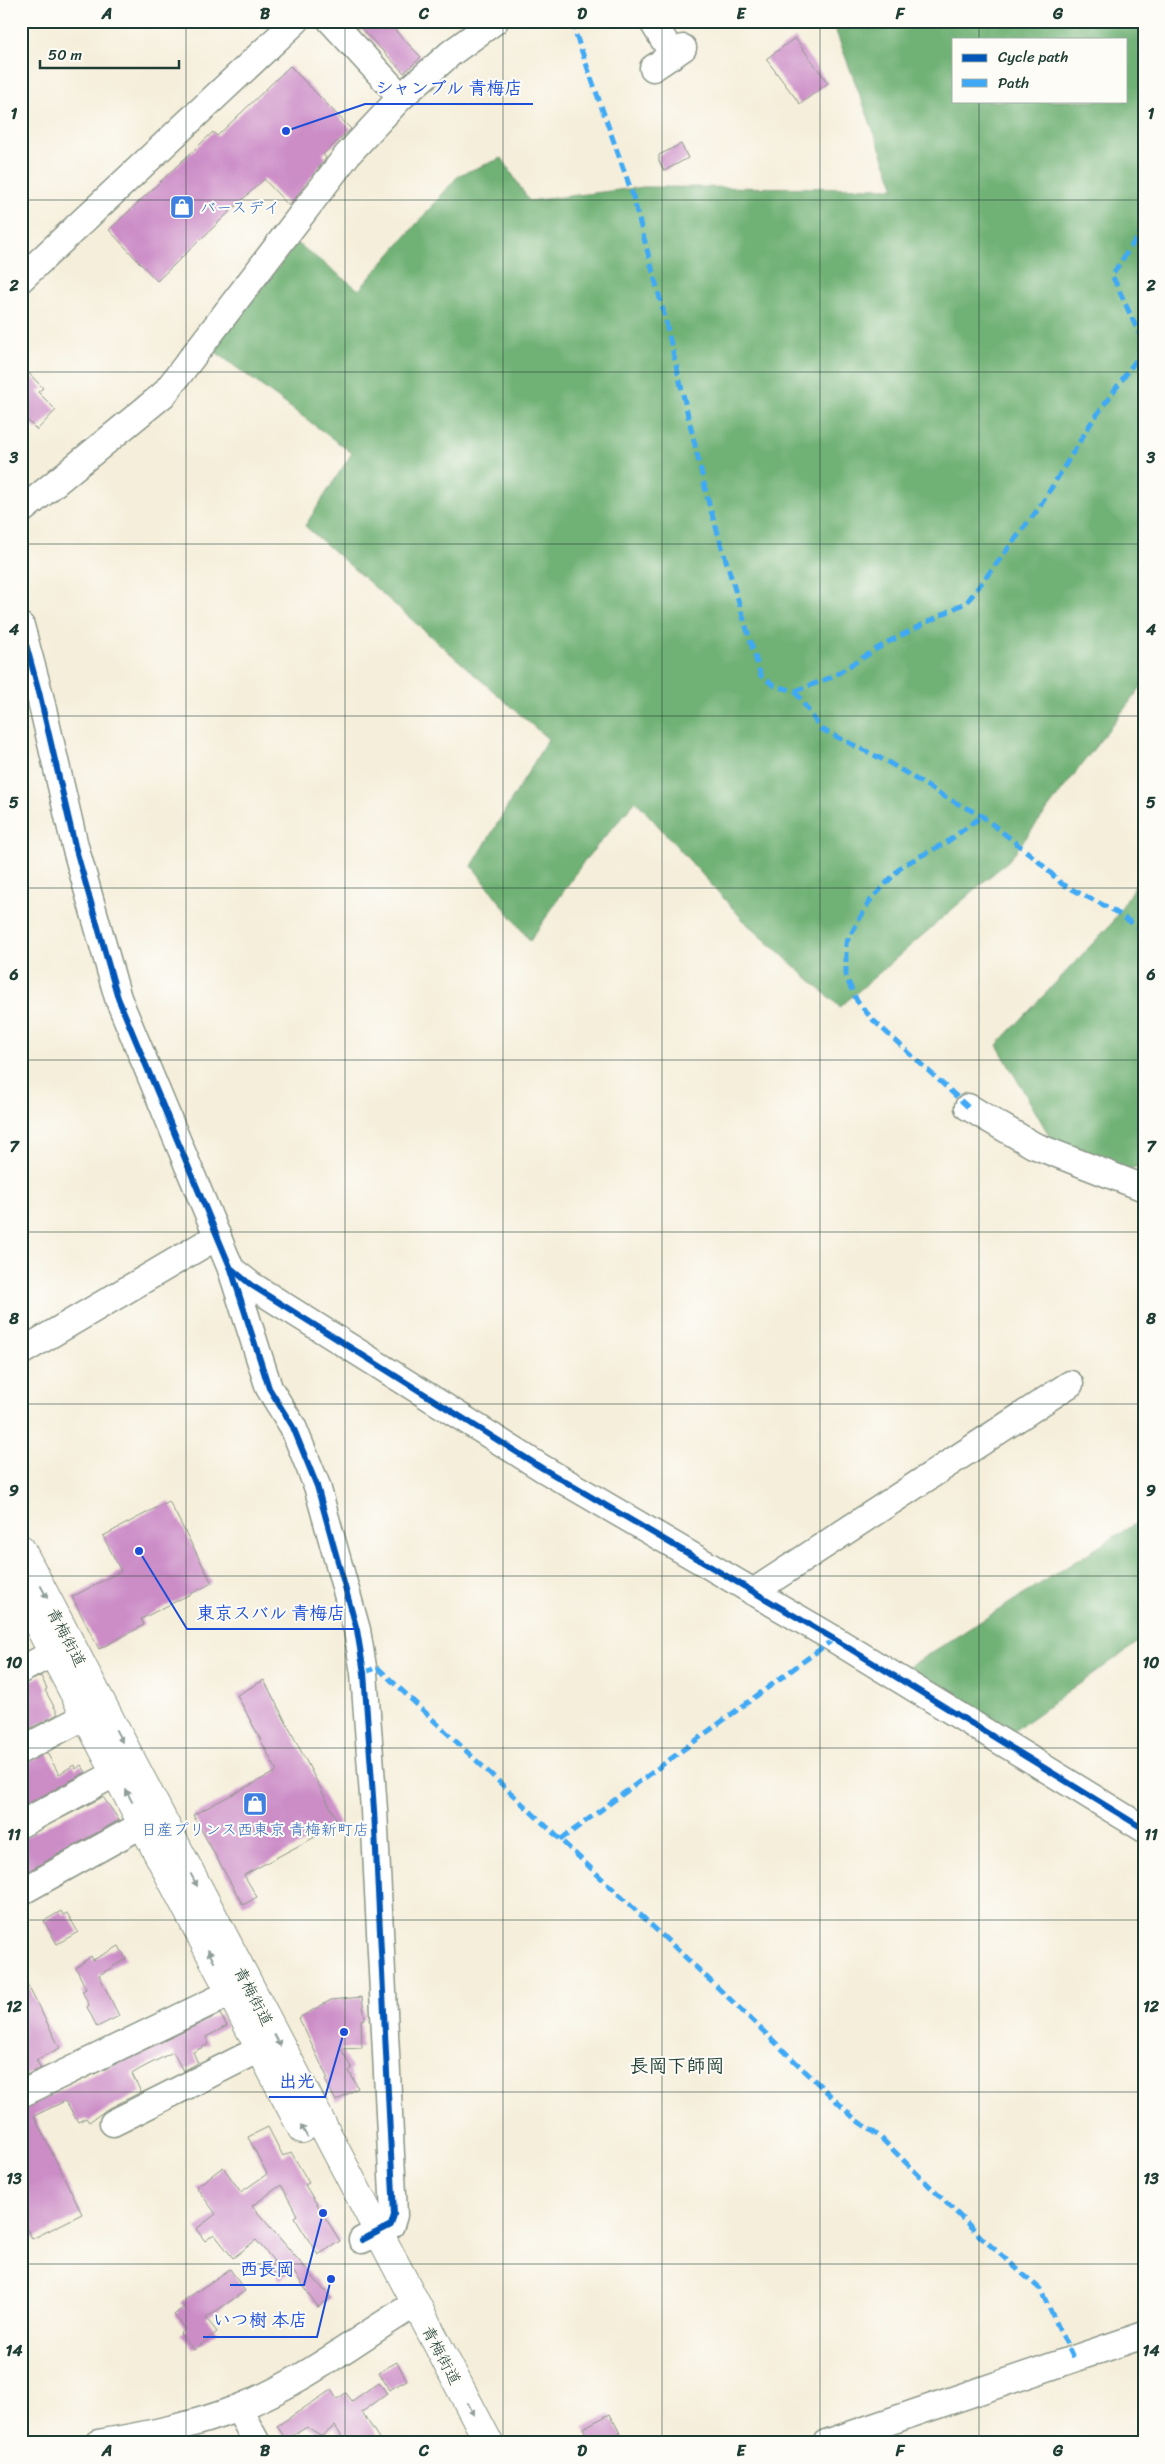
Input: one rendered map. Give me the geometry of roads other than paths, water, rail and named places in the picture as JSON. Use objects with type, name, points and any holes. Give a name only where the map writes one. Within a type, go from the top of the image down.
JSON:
[{"type":"main road","name":"青梅街道","points":[[21,1549],[370,2236],[408,2308],[489,2443]]},
{"type":"main road","name":"青梅街道","points":[[21,1592],[260,2049],[370,2236]]},
{"type":"main road","name":"青梅街道","points":[[408,2308],[468,2443]]},
{"type":"street","points":[[24,270],[296,21]]},
{"type":"street","points":[[331,21],[402,97]]},
{"type":"street","points":[[21,511],[164,394],[348,154],[402,97],[451,53],[495,21]]},
{"type":"street","points":[[652,21],[670,57]]},
{"type":"street","points":[[21,626],[39,692],[75,846],[118,998],[231,1269],[269,1388],[293,1426],[316,1486],[361,1648],[381,1935],[394,2215],[391,2224],[370,2236]]},
{"type":"street","points":[[968,1107],[1033,1145],[1144,1188]]},
{"type":"street","points":[[21,1352],[218,1236]]},
{"type":"street","points":[[231,1269],[251,1285],[542,1468],[753,1592],[1144,1829]]},
{"type":"street","points":[[753,1592],[1070,1384]]},
{"type":"street","points":[[21,1670],[53,1653]]},
{"type":"street","points":[[21,1750],[86,1716]]},
{"type":"street","points":[[21,1824],[116,1773]]},
{"type":"street","points":[[21,1892],[143,1824]]},
{"type":"street","points":[[21,2094],[230,1993]]},
{"type":"street","points":[[113,2123],[260,2049]]},
{"type":"street","points":[[98,2443],[182,2426],[238,2408],[306,2374],[408,2308]]},
{"type":"street","points":[[826,2443],[1144,2335]]},
{"type":"street","points":[[238,2408],[256,2443]]},
{"type":"place","name":"シャンブル 青梅店","points":[[286,131]]},
{"type":"place","name":"バースデイ","points":[[182,207]]},
{"type":"place","name":"東京スバル 青梅店","points":[[139,1551]]},
{"type":"place","name":"日産プリンス西東京 青梅新町店","points":[[255,1804]]},
{"type":"place","name":"出光","points":[[344,2032]]},
{"type":"place","name":"西長岡","points":[[323,2213]]},
{"type":"place","name":"いつ樹 本店","points":[[331,2279]]},
{"type":"district","name":"長岡下師岡","points":[[677,2065]]}]
